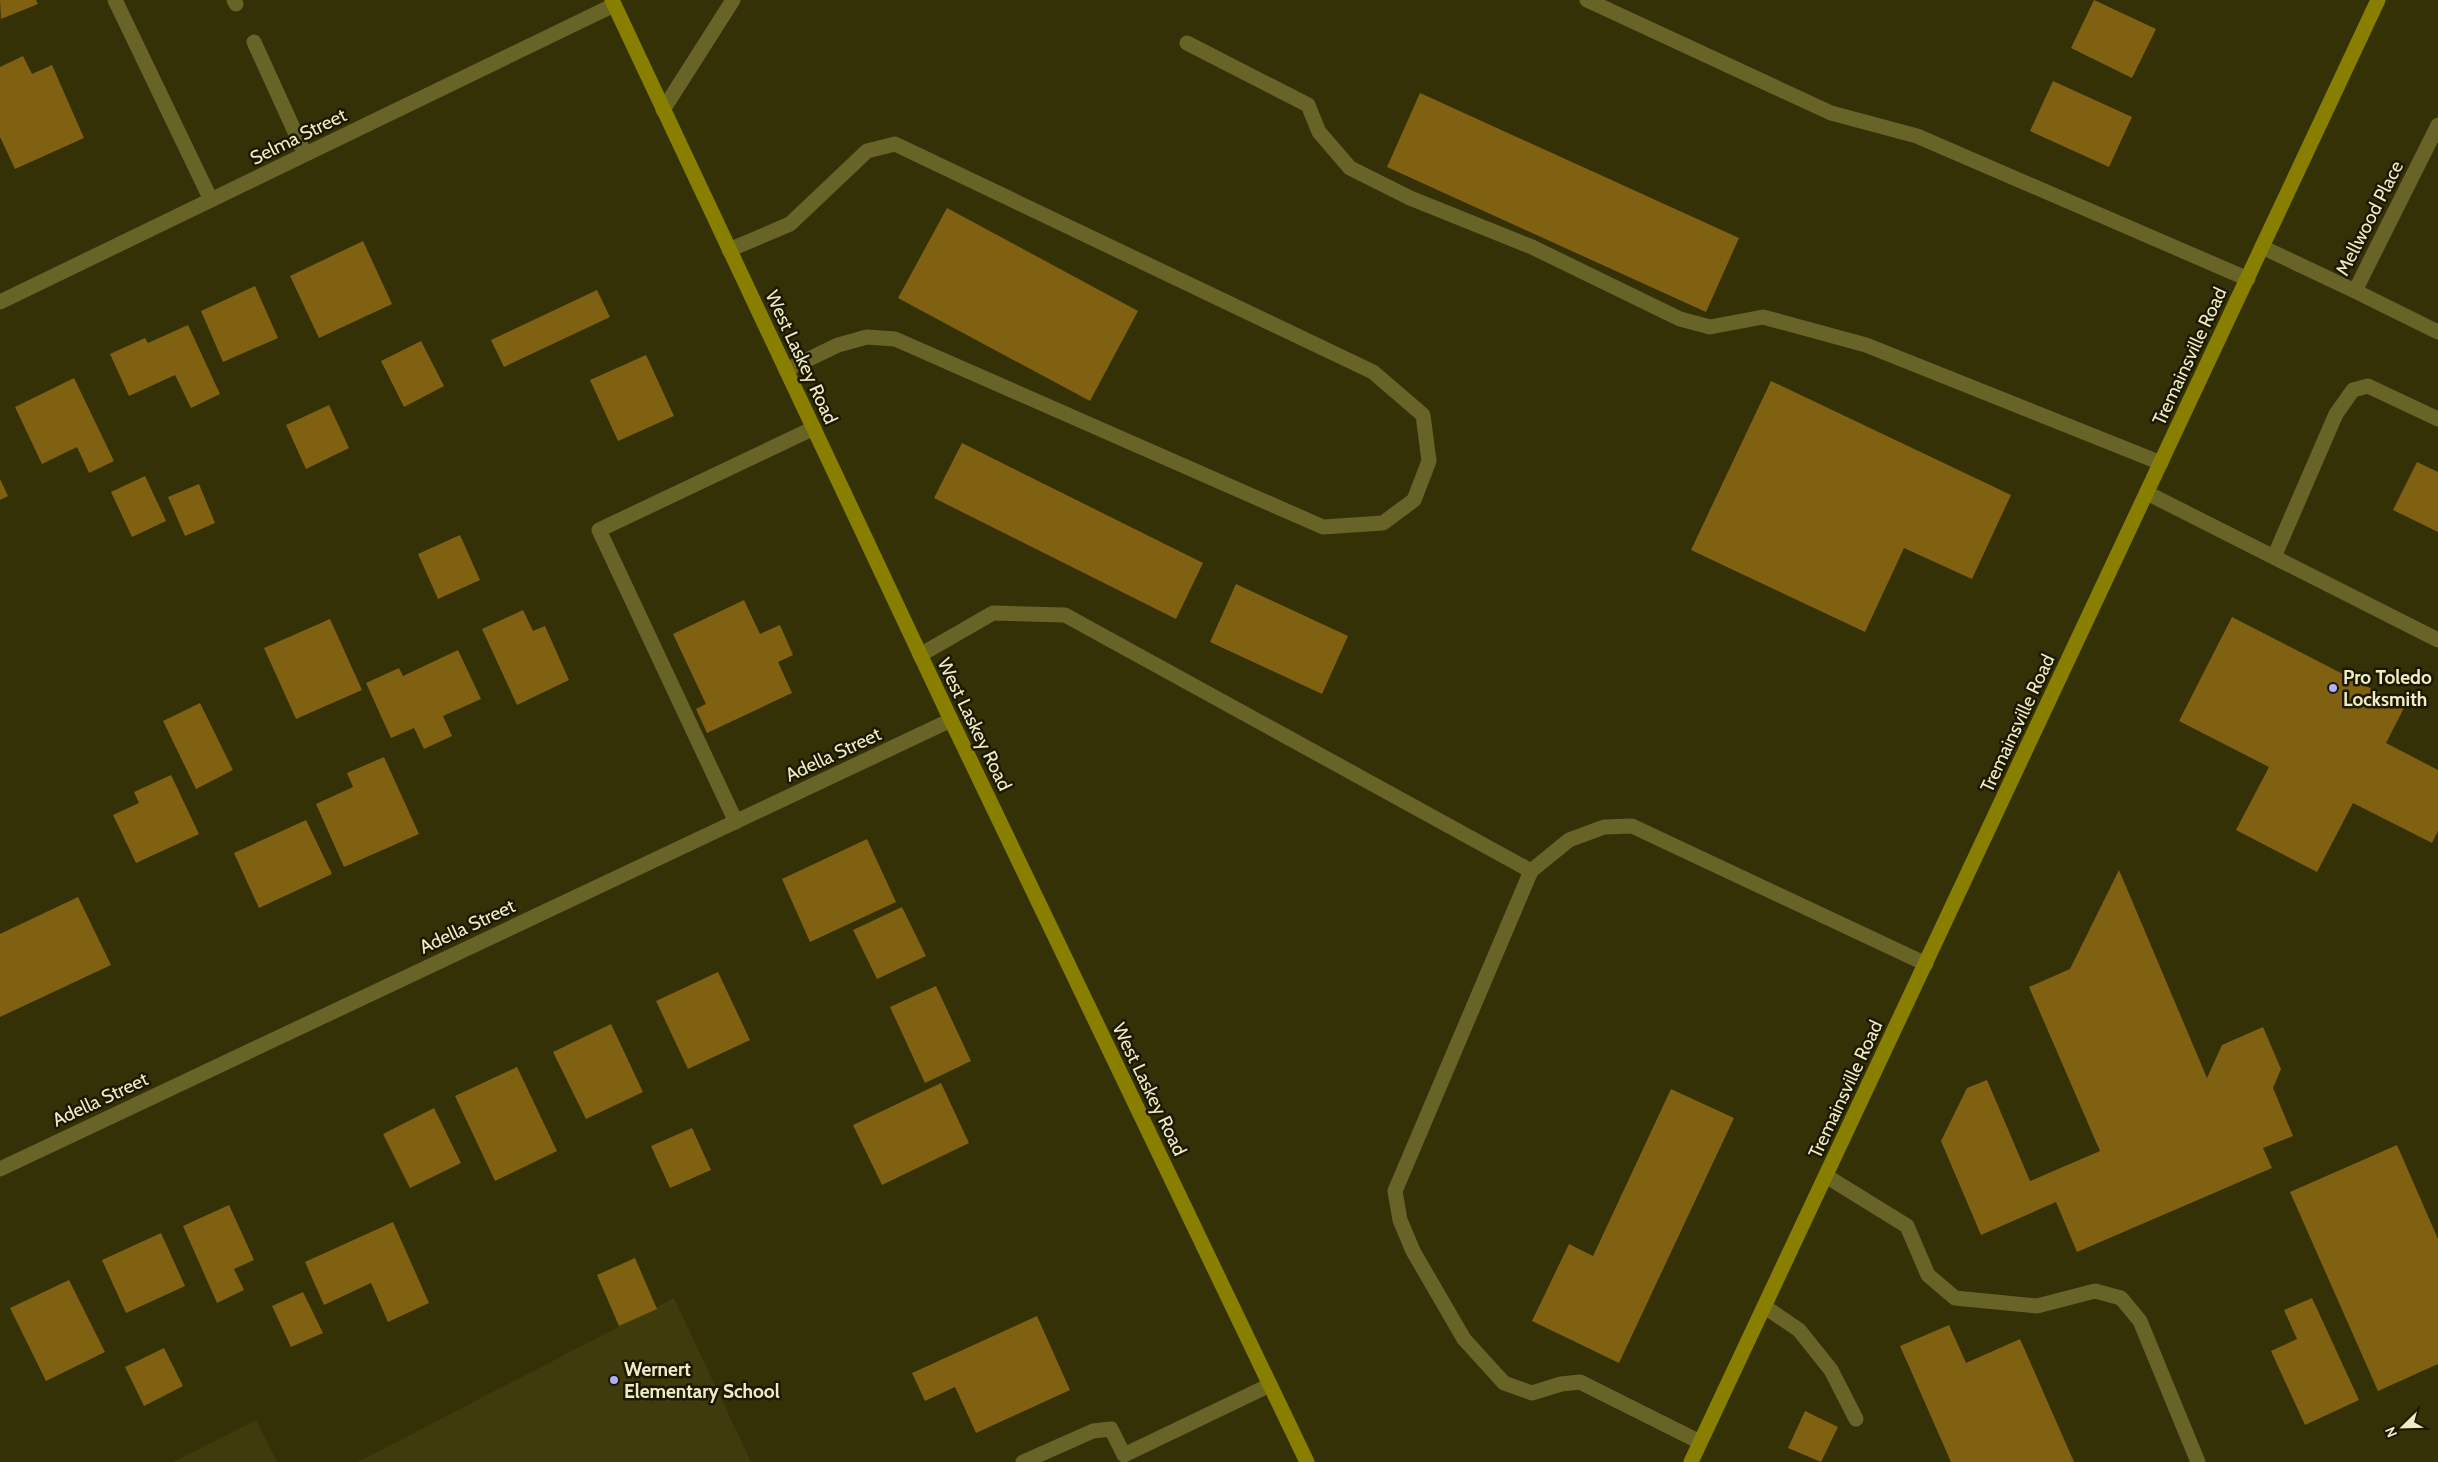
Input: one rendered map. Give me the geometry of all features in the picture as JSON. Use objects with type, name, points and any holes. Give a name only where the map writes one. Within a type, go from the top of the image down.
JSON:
[{"type":"main road","name":"Tremainsville Road","points":[[1691,1462],[2378,0]]},
{"type":"main road","name":"West Laskey Road","points":[[615,2],[663,110],[920,655],[1307,1462]]},
{"type":"street","points":[[115,0],[211,200]]},
{"type":"street","points":[[663,110],[733,0]]},
{"type":"street","points":[[1587,0],[1831,113],[1917,136],[2248,279]]},
{"type":"street","name":"Selma Street","points":[[0,302],[615,2]]},
{"type":"street","points":[[254,42],[305,154]]},
{"type":"street","points":[[1187,43],[1308,105],[1319,132],[1350,168],[1410,198],[1532,247],[1680,319],[1710,327],[1763,317],[1866,345],[2161,463]]},
{"type":"street","name":"Mellwood Place","points":[[2262,247],[2355,291],[2438,125]]},
{"type":"street","points":[[729,250],[790,224],[867,152],[895,144],[1373,372],[1423,415],[1429,461],[1414,500],[1383,523],[1323,527],[895,339],[867,337],[838,345],[786,370]]},
{"type":"street","points":[[2355,291],[2438,332]]},
{"type":"street","points":[[2274,557],[2336,414],[2353,390],[2368,386],[2438,419]]},
{"type":"street","points":[[736,822],[599,530],[814,428]]},
{"type":"street","points":[[2147,493],[2438,640]]},
{"type":"street","points":[[920,655],[993,613],[1065,615],[1531,872]]},
{"type":"street","name":"Adella Street","points":[[0,1169],[951,720]]},
{"type":"street","points":[[1700,1442],[1580,1382],[1560,1384],[1532,1393],[1504,1383],[1464,1339],[1413,1251],[1400,1220],[1395,1192],[1531,872],[1569,840],[1604,827],[1632,826],[1926,964]]},
{"type":"street","points":[[1826,1176],[1908,1226],[1928,1275],[1955,1298],[2036,1306],[2095,1291],[2121,1298],[2140,1321],[2198,1462]]},
{"type":"street","points":[[1765,1306],[1799,1330],[1831,1370],[1856,1419]]},
{"type":"street","points":[[1023,1462],[1093,1431],[1111,1429],[1125,1458],[1270,1385]]},
{"type":"shaded area","name":"Wernert Elementary School","points":[[674,1298],[751,1462],[358,1462]]},
{"type":"shaded area","points":[[256,1420],[277,1462],[173,1462]]},
{"type":"building","points":[[0,0],[36,0],[38,4],[1,19]]},
{"type":"building","points":[[2094,0],[2156,29],[2132,78],[2071,48]]},
{"type":"building","points":[[23,56],[32,74],[52,65],[84,138],[15,169],[0,137],[0,67]]},
{"type":"building","points":[[2053,81],[2132,117],[2109,167],[2030,131]]},
{"type":"building","points":[[1420,93],[1739,238],[1706,312],[1387,167]]},
{"type":"building","points":[[947,208],[1138,311],[1090,401],[898,298]]},
{"type":"building","points":[[363,241],[392,304],[319,338],[290,276]]},
{"type":"building","points":[[255,286],[278,338],[223,362],[201,311]]},
{"type":"building","points":[[597,290],[610,317],[504,367],[491,340]]},
{"type":"building","points":[[188,325],[220,394],[191,408],[175,375],[129,396],[110,354],[145,338],[148,343]]},
{"type":"building","points":[[421,341],[444,386],[404,407],[381,361]]},
{"type":"building","points":[[646,355],[674,416],[618,441],[590,380]]},
{"type":"building","points":[[74,378],[114,461],[89,473],[77,447],[42,464],[15,407]]},
{"type":"building","points":[[1771,381],[2011,495],[1972,579],[1904,548],[1865,632],[1691,550]]},
{"type":"building","points":[[329,405],[349,448],[306,469],[286,425]]},
{"type":"building","points":[[962,443],[1203,563],[1176,619],[934,498]]},
{"type":"building","points":[[2417,462],[2438,472],[2438,532],[2393,510]]},
{"type":"building","points":[[145,476],[166,521],[132,537],[111,492]]},
{"type":"building","points":[[0,479],[8,496],[0,500]]},
{"type":"building","points":[[199,484],[215,523],[185,536],[168,497]]},
{"type":"building","points":[[460,535],[480,580],[438,599],[418,554]]},
{"type":"building","points":[[1236,584],[1348,636],[1322,694],[1210,642]]},
{"type":"building","points":[[744,600],[760,634],[780,625],[793,655],[778,662],[792,693],[707,733],[696,709],[706,704],[673,634]]},
{"type":"building","points":[[523,610],[533,631],[545,626],[569,680],[517,705],[482,629]]},
{"type":"building","points":[[2232,617],[2405,706],[2386,743],[2438,770],[2438,831],[2432,843],[2353,803],[2317,872],[2236,830],[2269,767],[2179,721]]},
{"type":"building","points":[[330,619],[362,690],[296,719],[264,648]]},
{"type":"building","points":[[458,650],[481,699],[443,716],[452,736],[424,749],[414,728],[391,738],[366,683],[399,668],[403,676]]},
{"type":"building","points":[[200,703],[233,770],[196,789],[163,721]]},
{"type":"building","points":[[384,757],[419,834],[344,867],[316,804],[353,787],[347,773]]},
{"type":"building","points":[[171,775],[199,834],[136,863],[113,815],[139,803],[134,792]]},
{"type":"building","points":[[306,820],[332,874],[259,908],[234,853]]},
{"type":"building","points":[[867,839],[896,902],[810,942],[782,879]]},
{"type":"building","points":[[2119,870],[2207,1078],[2222,1045],[2263,1027],[2281,1069],[2273,1088],[2293,1136],[2263,1148],[2272,1168],[2077,1252],[2056,1202],[1981,1235],[1941,1141],[1967,1088],[1987,1080],[2030,1181],[2100,1151],[2029,987],[2070,969]]},
{"type":"building","points":[[78,897],[111,965],[0,1017],[0,934]]},
{"type":"building","points":[[902,907],[926,956],[877,979],[853,930]]},
{"type":"building","points":[[718,972],[750,1040],[688,1069],[656,1001]]},
{"type":"building","points":[[936,986],[971,1061],[925,1083],[890,1007]]},
{"type":"building","points":[[611,1024],[643,1092],[586,1119],[553,1052]]},
{"type":"building","points":[[517,1067],[557,1151],[495,1181],[455,1096]]},
{"type":"building","points":[[941,1083],[969,1143],[882,1185],[853,1125]]},
{"type":"building","points":[[1671,1089],[1734,1118],[1619,1363],[1532,1321],[1569,1244],[1593,1256]]},
{"type":"building","points":[[434,1108],[461,1163],[410,1188],[383,1134]]},
{"type":"building","points":[[692,1128],[711,1170],[670,1188],[651,1146]]},
{"type":"building","points":[[2397,1145],[2438,1239],[2438,1364],[2378,1391],[2290,1192]]},
{"type":"building","points":[[229,1205],[254,1260],[234,1269],[244,1290],[217,1303],[183,1226]]},
{"type":"building","points":[[393,1222],[429,1303],[388,1322],[371,1283],[324,1305],[305,1262]]},
{"type":"building","points":[[161,1233],[185,1286],[126,1313],[102,1260]]},
{"type":"building","points":[[635,1258],[657,1309],[619,1326],[597,1275]]},
{"type":"building","points":[[69,1280],[105,1352],[46,1381],[10,1308]]},
{"type":"building","points":[[303,1292],[323,1333],[291,1347],[272,1306]]},
{"type":"building","points":[[2312,1298],[2359,1400],[2305,1425],[2271,1351],[2297,1339],[2284,1310]]},
{"type":"building","points":[[1037,1316],[1070,1390],[976,1433],[955,1387],[925,1401],[912,1373]]},
{"type":"building","points":[[1949,1325],[1966,1363],[2020,1339],[2074,1462],[1951,1462],[1900,1346]]},
{"type":"building","points":[[164,1348],[183,1386],[144,1406],[125,1367]]},
{"type":"building","points":[[1805,1411],[1838,1427],[1821,1462],[1788,1448]]},
{"type":"place","name":"Pro Toledo Locksmith","points":[[2333,688]]},
{"type":"place","name":"Wernert Elementary School","points":[[614,1380]]}]
